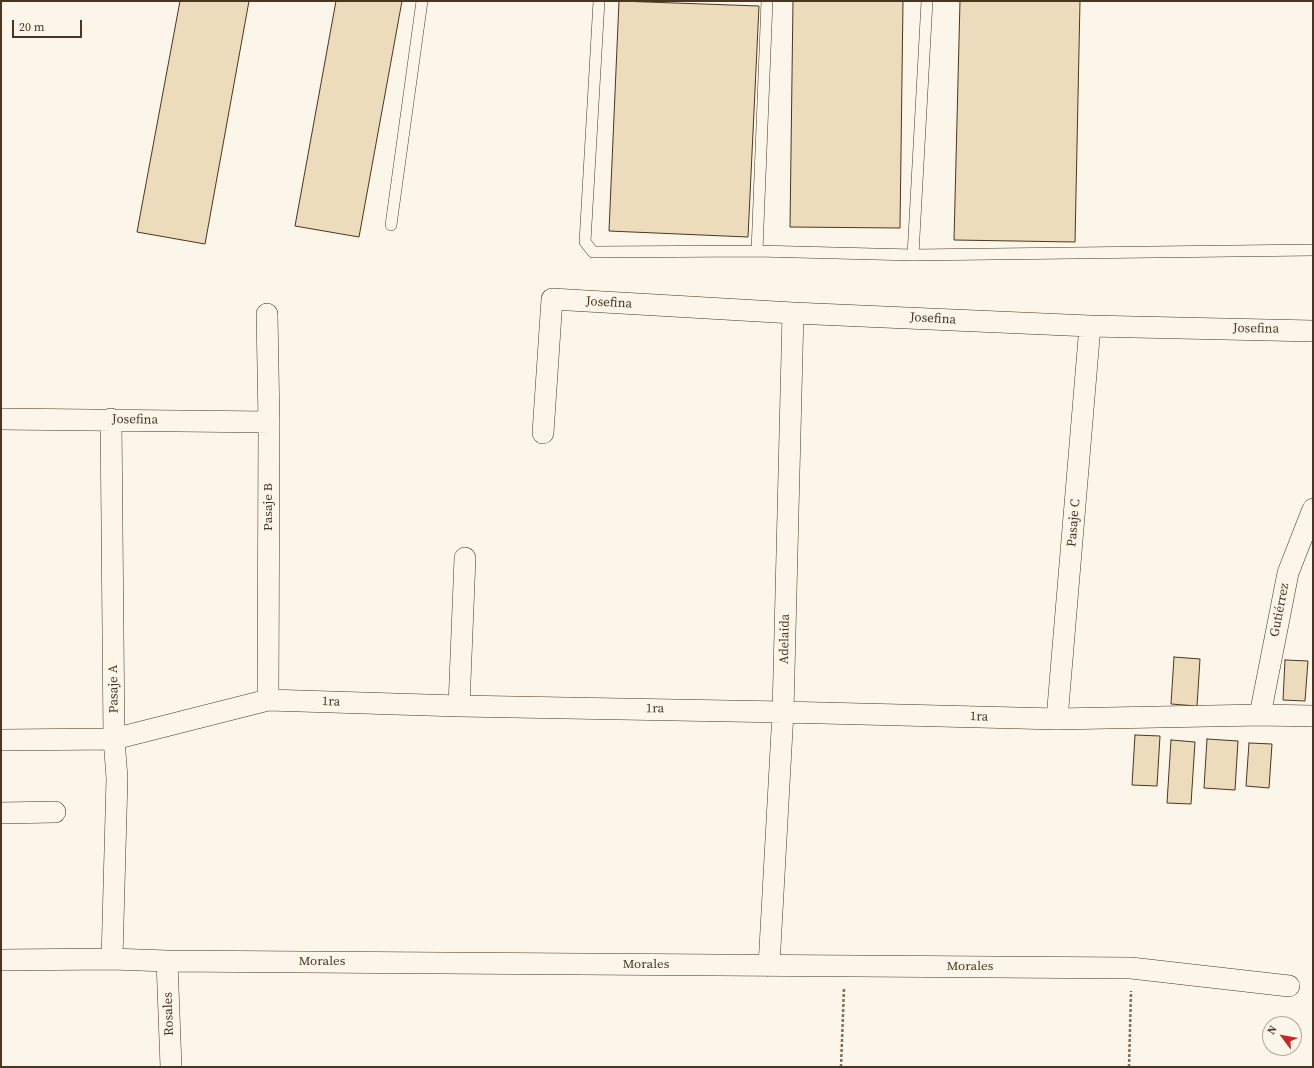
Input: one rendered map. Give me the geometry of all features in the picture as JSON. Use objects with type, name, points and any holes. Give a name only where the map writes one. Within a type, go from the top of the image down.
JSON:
[{"type":"street","name":"Josefina","points":[[543,433],[552,300],[793,313],[1090,326],[1313,331]]},
{"type":"street","name":"Adelaida","points":[[769,966],[783,712],[793,313]]},
{"type":"street","name":"Pasaje B","points":[[268,314],[268,700]]},
{"type":"street","name":"Pasaje C","points":[[1057,719],[1090,326]]},
{"type":"street","name":"Josefina","points":[[1,419],[111,419],[269,422]]},
{"type":"street","name":"Pasaje A","points":[[111,419],[114,739],[117,778],[112,959]]},
{"type":"street","name":"Gutiérrez","points":[[1260,715],[1288,573],[1313,509]]},
{"type":"street","points":[[459,706],[465,558]]},
{"type":"street","name":"1ra","points":[[1,740],[114,739],[268,700],[459,706],[1057,719],[1260,715],[1313,716]]},
{"type":"street","points":[[1,813],[55,812]]},
{"type":"street","name":"Morales","points":[[1,960],[112,959],[167,961],[844,967],[1131,968],[1289,986]]},
{"type":"street","name":"Rosales","points":[[167,961],[171,1067]]},
{"type":"lane","points":[[390,226],[422,1]]},
{"type":"lane","points":[[599,1],[585,242],[594,252],[757,251],[913,255],[1313,250]]},
{"type":"lane","points":[[757,251],[767,1]]},
{"type":"lane","points":[[913,255],[927,1]]},
{"type":"path","points":[[841,1067],[844,967]]},
{"type":"path","points":[[1129,1067],[1131,968]]},
{"type":"building","points":[[180,1],[249,1],[205,244],[137,232]]},
{"type":"building","points":[[336,1],[402,1],[359,237],[295,226]]},
{"type":"building","points":[[619,1],[759,6],[748,237],[609,231]]},
{"type":"building","points":[[793,1],[903,1],[900,228],[790,227]]},
{"type":"building","points":[[960,1],[1080,1],[1075,242],[954,240]]},
{"type":"building","points":[[1174,657],[1200,659],[1197,706],[1171,704]]},
{"type":"building","points":[[1285,660],[1308,661],[1305,701],[1283,700]]},
{"type":"building","points":[[1135,735],[1160,736],[1157,786],[1132,785]]},
{"type":"building","points":[[1207,739],[1238,741],[1235,790],[1204,788]]},
{"type":"building","points":[[1171,740],[1195,742],[1191,804],[1167,803]]},
{"type":"building","points":[[1249,743],[1272,744],[1269,788],[1246,786]]}]
